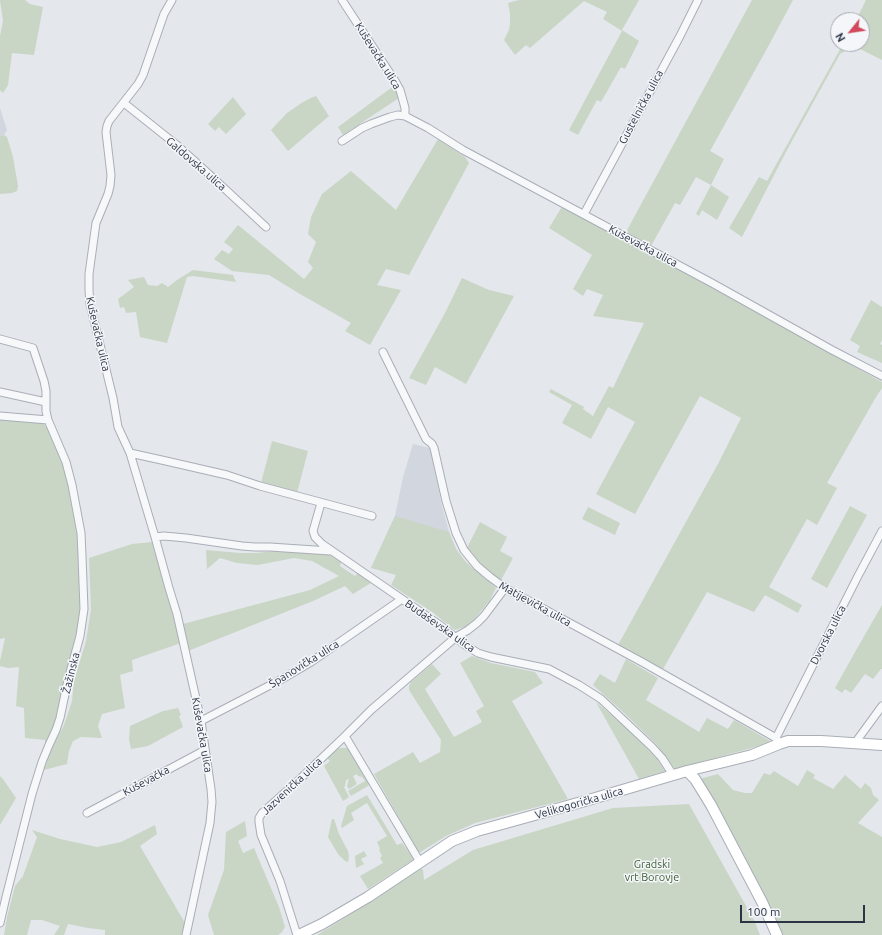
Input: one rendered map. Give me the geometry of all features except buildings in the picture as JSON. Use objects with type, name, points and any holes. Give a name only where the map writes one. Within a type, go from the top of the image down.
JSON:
[{"type":"street","name":"Kuševačka ulica","points":[[172,0],[164,14],[138,84],[109,121],[107,126],[106,132],[111,175],[110,186],[96,223],[89,274],[89,290],[90,304],[113,398],[118,427],[130,453],[177,614],[201,721],[211,789],[211,818],[186,935]]},
{"type":"street","name":"Kuševačka ulica","points":[[342,0],[400,90],[405,108],[404,116],[428,128],[463,150],[882,376]]},
{"type":"street","name":"Gustelnička ulica","points":[[584,214],[698,0]]},
{"type":"street","name":"Galdovska ulica","points":[[124,103],[178,146],[266,227]]},
{"type":"street","points":[[342,141],[362,128],[377,121],[398,115],[404,116]]},
{"type":"street","name":"Žažinska","points":[[0,339],[33,348],[44,381],[48,420],[66,462],[72,485],[82,548],[84,609],[80,636],[68,680],[60,718],[56,730],[48,745],[32,794],[0,923]]},
{"type":"street","name":"Matijevička ulica","points":[[383,352],[426,439],[434,448],[456,533],[464,550],[476,566],[505,588],[642,662],[777,741]]},
{"type":"street","points":[[0,392],[46,402]]},
{"type":"street","points":[[0,416],[48,420]]},
{"type":"street","points":[[130,453],[227,475],[260,486],[372,516]]},
{"type":"street","name":"Budaševska ulica","points":[[321,503],[314,529],[314,535],[322,544],[478,653],[549,669],[601,699],[662,758],[673,775]]},
{"type":"street","name":"Dvorska ulica","points":[[777,741],[882,531]]},
{"type":"street","points":[[155,537],[164,536],[186,538],[248,547],[332,551]]},
{"type":"street","name":"Jazvenička ulica","points":[[298,935],[280,881],[261,835],[259,818],[262,813],[300,779],[371,710],[456,637],[468,630],[484,616],[505,588]]},
{"type":"street","name":"Španovička ulica","points":[[201,721],[266,688],[305,666],[402,599]]},
{"type":"street","points":[[855,743],[882,706]]},
{"type":"street","points":[[345,736],[420,862]]},
{"type":"street","name":"Velikogorička ulica","points":[[298,935],[322,924],[368,897],[452,841],[477,831],[599,798],[687,771],[752,755],[777,741],[821,741],[882,745]]},
{"type":"street","name":"Kuševačka","points":[[87,813],[205,750]]},
{"type":"street","points":[[687,771],[695,779],[711,805],[777,935]]},
{"type":"shaded area","points":[[0,108],[7,130],[4,135],[0,136]]},
{"type":"shaded area","points":[[413,444],[430,448],[442,506],[449,532],[456,549],[371,568],[395,516],[403,477]]},
{"type":"green space","points":[[0,0],[25,0],[30,4],[43,7],[34,55],[12,53],[8,85],[3,93],[0,90],[0,36],[3,21]]},
{"type":"green space","points":[[519,0],[639,0],[622,30],[639,41],[625,69],[621,67],[601,102],[597,100],[578,135],[569,130],[622,31],[603,19],[607,12],[584,1],[530,48],[526,45],[515,55],[504,40],[510,24],[508,3]]},
{"type":"green space","points":[[752,0],[793,0],[710,151],[724,159],[711,185],[696,177],[680,205],[675,203],[651,246],[626,232]]},
{"type":"green space","points":[[866,0],[882,0],[882,60],[866,52],[870,52],[870,12],[860,12]]},
{"type":"green space","points":[[839,52],[843,52],[840,54],[787,150],[742,237],[729,228],[759,177],[767,181]]},
{"type":"green space","points":[[395,85],[399,98],[343,135],[338,127]]},
{"type":"green space","points":[[316,96],[329,116],[288,151],[271,130],[287,113],[303,102]]},
{"type":"green space","points":[[233,97],[246,114],[226,134],[219,127],[215,131],[208,124]]},
{"type":"green space","points":[[4,135],[7,137],[13,157],[18,186],[17,191],[0,194],[0,136]]},
{"type":"green space","points":[[438,139],[465,157],[469,163],[409,275],[386,269],[377,285],[401,290],[370,345],[345,331],[351,323],[269,275],[232,271],[214,259],[222,250],[229,254],[233,249],[224,242],[238,225],[304,279],[313,268],[308,262],[316,242],[308,234],[311,217],[322,194],[351,171],[396,210]]},
{"type":"green space","points":[[711,185],[729,197],[717,220],[702,210],[699,216],[696,214]]},
{"type":"green space","points":[[563,205],[882,382],[882,388],[827,483],[837,488],[817,525],[807,519],[769,587],[802,605],[798,613],[765,595],[754,612],[707,592],[663,669],[618,645],[719,462],[741,418],[700,396],[635,514],[596,494],[635,422],[608,407],[591,439],[562,423],[572,405],[549,392],[551,389],[584,407],[583,409],[593,416],[609,386],[613,388],[644,323],[593,316],[603,295],[587,289],[583,296],[573,289],[592,255],[549,228]]},
{"type":"green space","points":[[193,270],[233,275],[236,282],[193,276],[187,277],[167,343],[140,337],[136,312],[126,313],[124,307],[120,308],[118,299],[134,287],[128,280],[144,277],[148,285],[157,286],[162,283],[168,287]]},
{"type":"green space","points":[[462,278],[489,290],[514,296],[466,384],[435,367],[426,385],[409,378],[445,313]]},
{"type":"green space","points":[[871,300],[882,307],[882,340],[880,344],[882,345],[882,363],[857,352],[860,346],[850,340]]},
{"type":"green space","points":[[0,418],[43,422],[52,436],[59,452],[69,487],[76,521],[79,545],[81,617],[60,706],[54,727],[45,749],[45,740],[25,738],[24,708],[16,706],[19,667],[8,668],[0,666],[5,638],[0,639]]},
{"type":"green space","points":[[272,441],[308,451],[297,493],[261,483]]},
{"type":"green space","points":[[850,506],[867,515],[827,588],[811,579]]},
{"type":"green space","points":[[588,507],[620,523],[615,535],[582,519]]},
{"type":"green space","points":[[395,516],[449,532],[456,549],[466,562],[496,588],[490,600],[467,626],[455,630],[432,612],[391,585],[396,575],[371,568]]},
{"type":"green space","points":[[480,522],[507,537],[500,551],[513,558],[501,580],[477,562],[467,548]]},
{"type":"green space","points":[[152,542],[181,643],[132,660],[133,671],[120,675],[125,708],[102,714],[98,726],[102,738],[81,737],[73,741],[69,751],[67,764],[44,770],[52,748],[64,725],[72,701],[74,681],[86,641],[91,609],[89,558],[132,544]]},
{"type":"green space","points":[[206,550],[240,553],[276,551],[328,554],[341,562],[340,566],[355,576],[358,573],[371,583],[353,594],[345,586],[313,601],[188,651],[183,624],[310,590],[339,576],[312,561],[294,558],[258,565],[237,563],[220,558],[207,569]]},
{"type":"green space","points":[[882,605],[882,669],[873,679],[865,674],[851,693],[845,689],[842,693],[835,688]]},
{"type":"green space","points":[[472,656],[491,663],[535,672],[543,683],[512,701],[568,799],[475,823],[446,836],[419,853],[374,774],[413,752],[420,763],[440,752],[441,740],[409,690],[411,682],[432,664],[441,674],[425,689],[454,737],[482,722],[476,711],[484,706],[460,663]]},
{"type":"green space","points":[[626,659],[658,678],[646,700],[699,732],[707,718],[728,729],[734,720],[770,741],[770,743],[675,769],[656,744],[593,685],[600,674],[615,683]]},
{"type":"green space","points":[[596,702],[630,731],[657,759],[665,771],[639,779]]},
{"type":"green space","points":[[178,708],[183,727],[148,746],[131,749],[129,739],[130,726],[163,711]]},
{"type":"green space","points":[[340,748],[349,749],[369,784],[351,796],[348,791],[365,781],[357,774],[353,776],[357,784],[349,789],[347,786],[349,779],[346,780],[344,787],[349,797],[343,801],[324,766],[330,761],[327,758],[335,750]]},
{"type":"green space","points":[[807,770],[815,775],[813,778],[833,789],[845,775],[861,789],[865,783],[871,788],[873,795],[879,800],[858,823],[882,837],[882,935],[781,935],[699,779],[718,774],[733,790],[752,793],[764,773],[770,775],[774,771],[798,786]]},
{"type":"green space","points":[[0,776],[16,798],[0,825]]},
{"type":"green space","points":[[367,795],[397,845],[402,843],[414,859],[368,889],[360,876],[383,863],[380,858],[382,856],[377,842],[387,836],[367,803],[351,813],[354,820],[342,828],[341,826],[347,806]]},
{"type":"green space","name":"Gradski vrt Borovje","points":[[689,804],[755,922],[760,935],[317,935],[421,868],[423,870],[424,880],[473,850],[613,808]]},
{"type":"green space","points":[[332,819],[334,819],[339,834],[348,851],[348,862],[338,854],[328,837]]},
{"type":"green space","points":[[245,821],[247,836],[238,841],[243,853],[254,848],[279,907],[285,927],[278,935],[214,935],[208,915],[224,870],[226,832]]},
{"type":"green space","points":[[155,825],[157,834],[140,846],[185,923],[183,935],[105,935],[105,930],[68,924],[64,935],[54,935],[60,926],[42,920],[31,920],[27,935],[4,935],[15,886],[23,876],[37,837],[32,830],[60,839],[97,847],[121,842]]},
{"type":"green space","points":[[364,851],[367,856],[361,859],[364,864],[356,868],[355,856]]}]
